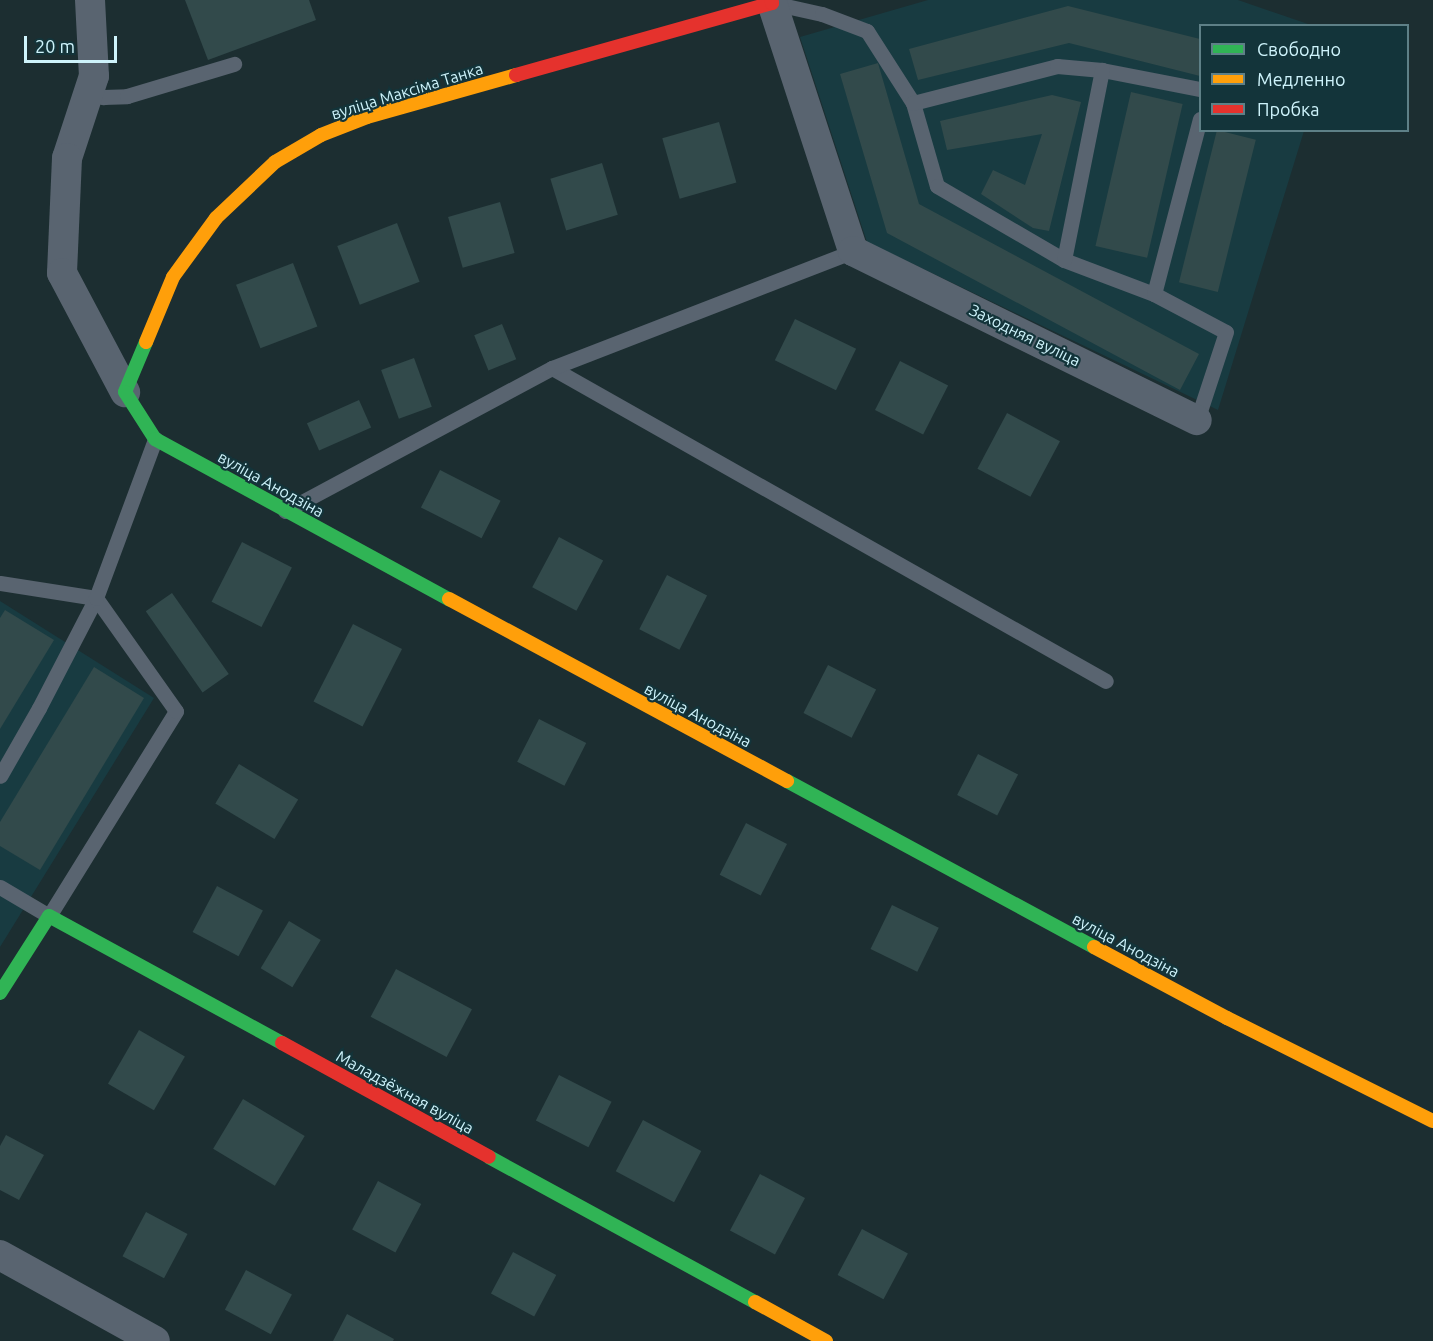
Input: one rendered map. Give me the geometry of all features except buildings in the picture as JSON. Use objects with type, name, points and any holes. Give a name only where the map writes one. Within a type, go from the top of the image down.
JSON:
[{"type":"street","points":[[90,0],[94,76],[67,158],[62,273],[125,392],[155,439]]},
{"type":"street","points":[[772,1],[853,251]]},
{"type":"street","name":"вуліца Максіма Танка","points":[[125,392],[173,278],[216,218],[275,162],[321,135],[367,117],[772,1]]},
{"type":"street","name":"Заходняя вуліца","points":[[853,251],[1197,420]]},
{"type":"street","name":"вуліца Анодзіна","points":[[155,439],[1227,1018],[1433,1120]]},
{"type":"street","points":[[0,993],[49,916]]},
{"type":"street","name":"Маладзёжная вуліца","points":[[49,916],[826,1341]]},
{"type":"street","points":[[0,1255],[155,1341]]},
{"type":"lane","points":[[772,1],[822,14],[867,31],[913,103],[937,186],[1064,260],[1154,294],[1226,332],[1197,420]]},
{"type":"lane","points":[[88,93],[103,97],[127,96],[234,64]]},
{"type":"lane","points":[[913,103],[1056,66],[1102,70],[1199,89]]},
{"type":"lane","points":[[1064,260],[1102,70]]},
{"type":"lane","points":[[1154,294],[1199,123]]},
{"type":"lane","points":[[285,511],[552,368],[853,251]]},
{"type":"lane","points":[[552,368],[1106,681]]},
{"type":"lane","points":[[0,776],[39,708],[96,598],[155,439]]},
{"type":"lane","points":[[0,583],[96,598],[176,711],[49,916],[0,887]]},
{"type":"shaded area","points":[[928,0],[1238,0],[1308,24],[1199,24],[1199,132],[1304,132],[1218,410],[867,242],[800,37]]},
{"type":"shaded area","points":[[0,601],[154,698],[0,947]]},
{"type":"traffic: fast","points":[[146,342],[125,392],[155,439],[449,599]]},
{"type":"traffic: fast","points":[[787,781],[1094,947]]},
{"type":"traffic: fast","points":[[0,993],[49,916],[282,1043]]},
{"type":"traffic: fast","points":[[489,1157],[755,1302]]},
{"type":"traffic: slow","points":[[146,342],[173,277],[216,218],[275,162],[321,135],[367,117],[516,75]]},
{"type":"traffic: slow","points":[[449,599],[787,781]]},
{"type":"traffic: slow","points":[[1094,947],[1227,1018],[1433,1121]]},
{"type":"traffic: slow","points":[[755,1302],[826,1341]]},
{"type":"traffic: jam","points":[[516,75],[772,3],[771,0]]},
{"type":"traffic: jam","points":[[282,1043],[489,1157]]}]
